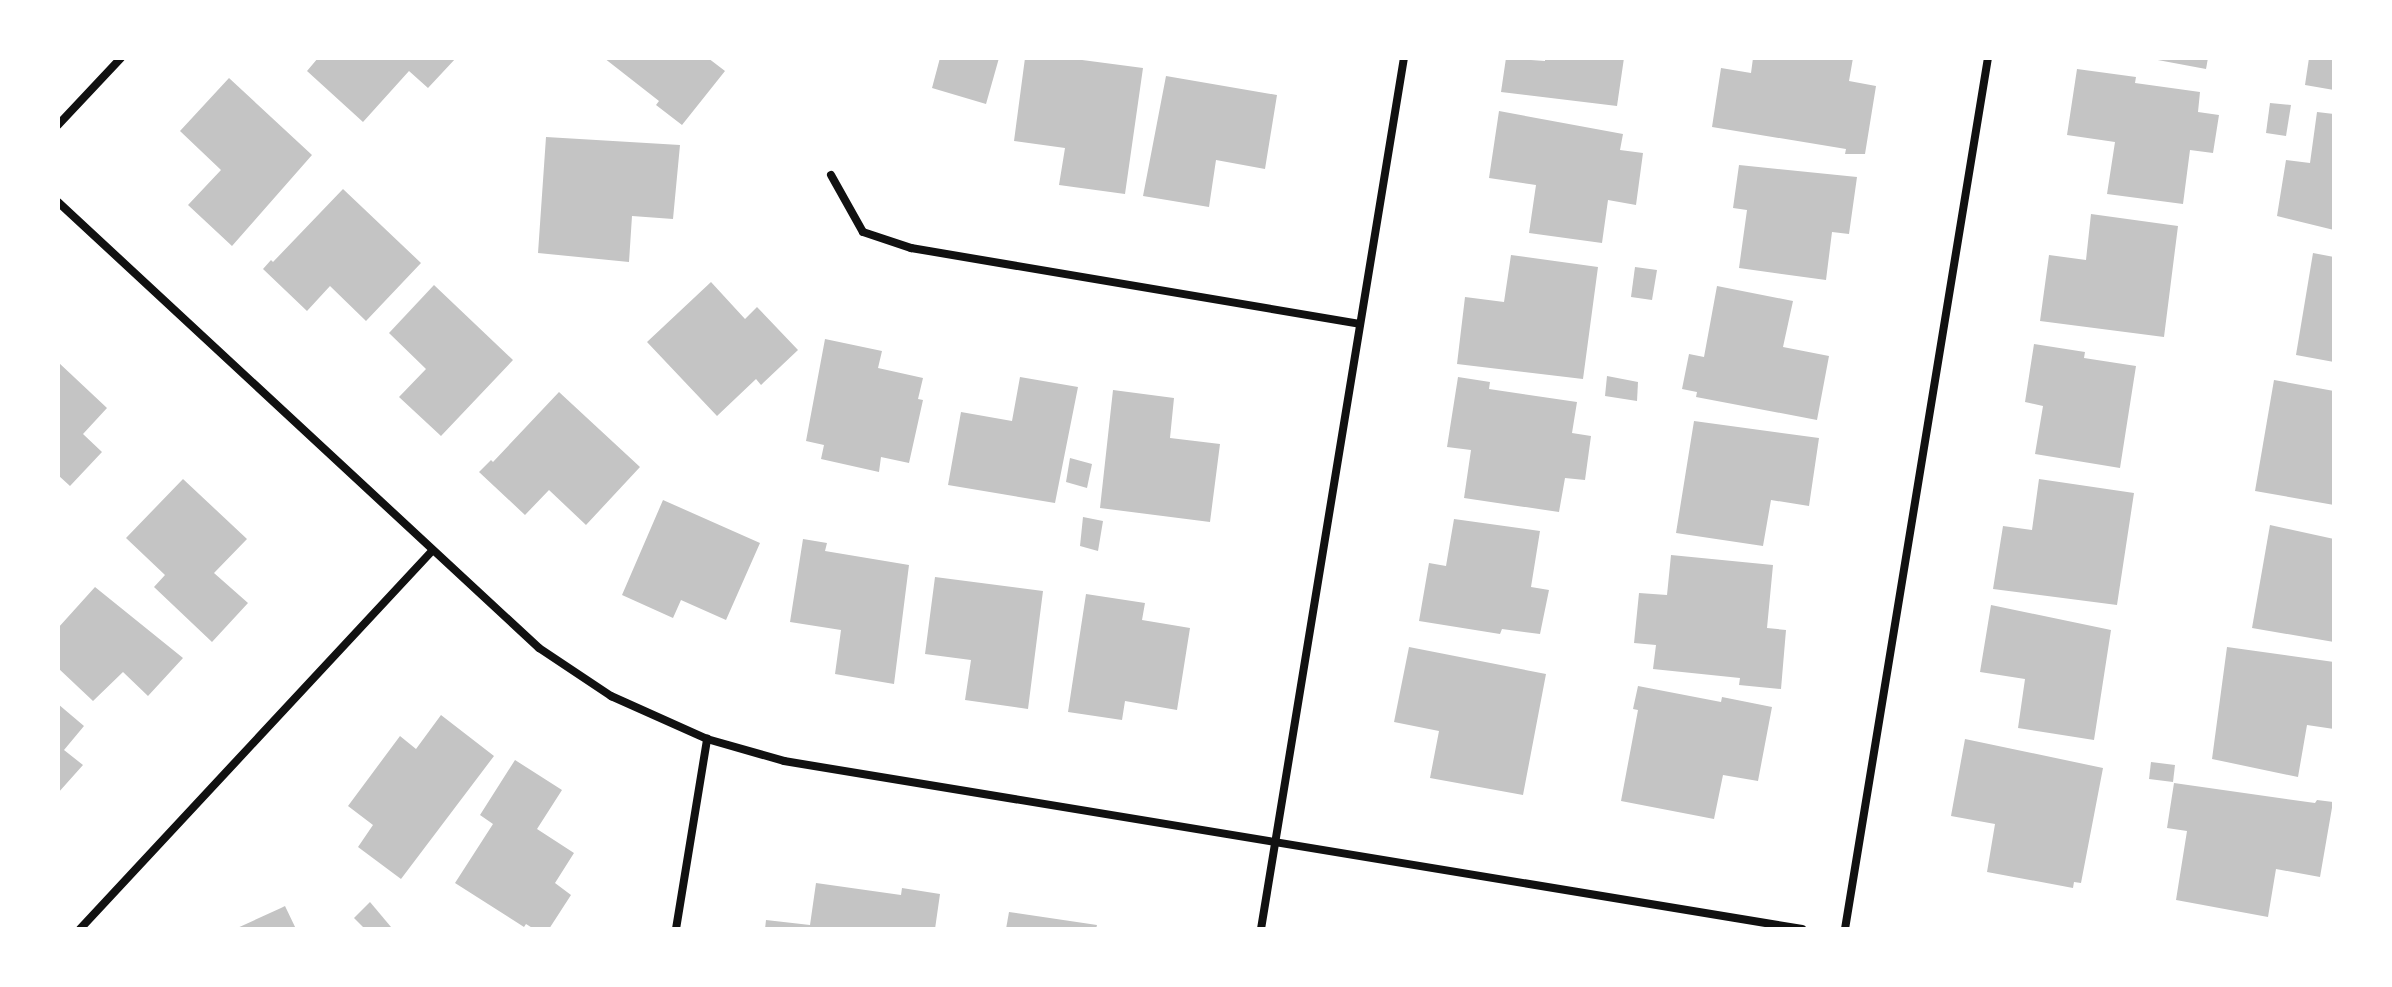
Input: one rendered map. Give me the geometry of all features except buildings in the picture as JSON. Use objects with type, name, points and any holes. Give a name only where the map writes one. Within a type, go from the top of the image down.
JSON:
[{"type":"street","points":[[58,125],[121,58]]},
{"type":"street","points":[[1261,929],[1404,58]]},
{"type":"street","points":[[1845,929],[1988,58]]},
{"type":"street","points":[[831,175],[863,232],[911,248],[1360,324]]},
{"type":"street","points":[[58,202],[539,648],[611,696],[707,739],[784,761],[1802,929]]},
{"type":"street","points":[[80,929],[432,551]]},
{"type":"street","points":[[676,929],[707,739]]}]
